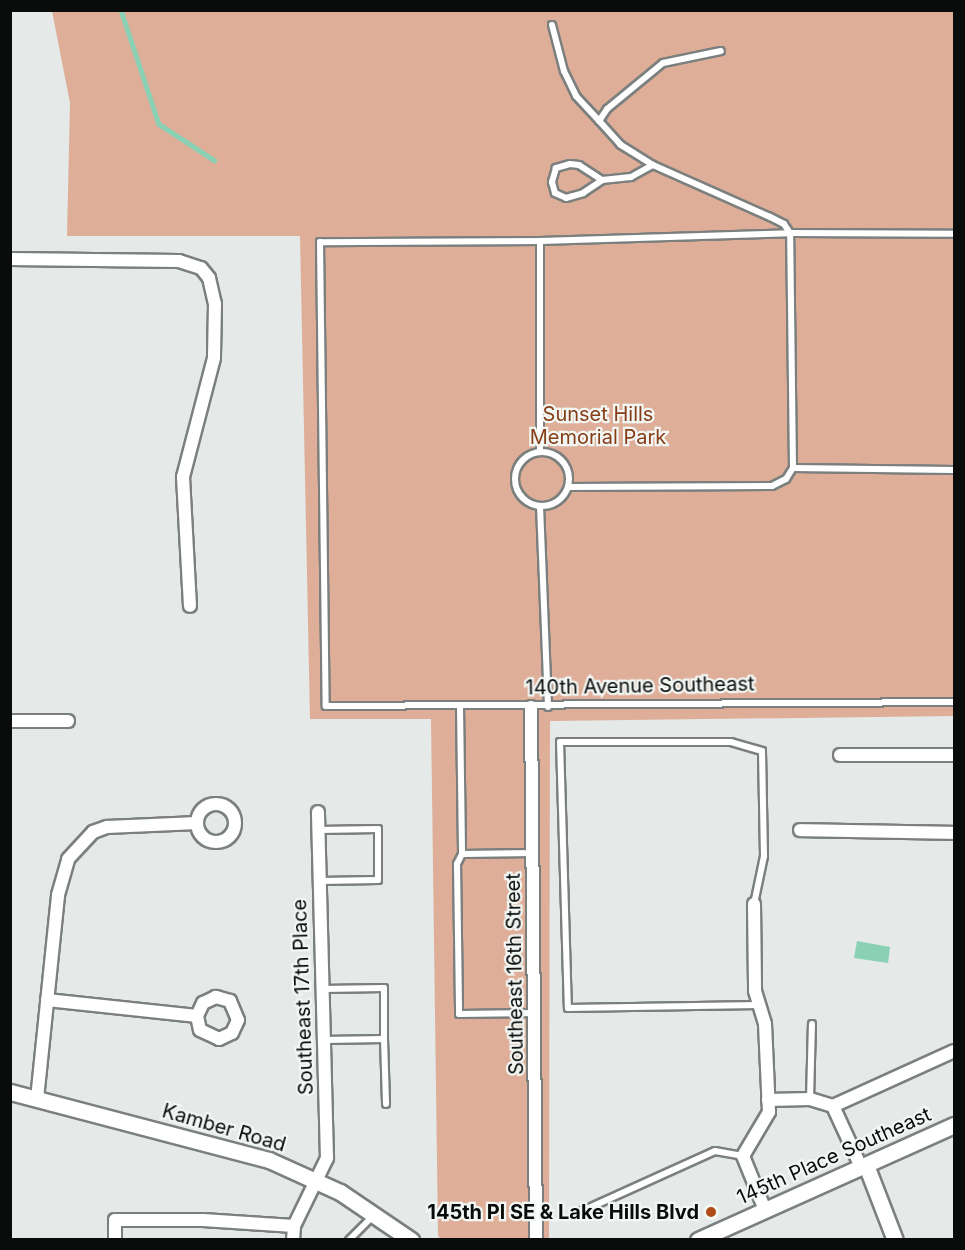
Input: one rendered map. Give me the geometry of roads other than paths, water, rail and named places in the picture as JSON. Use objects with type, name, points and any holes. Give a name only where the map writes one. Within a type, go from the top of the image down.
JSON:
[{"type":"street","points":[[10,260],[178,261],[201,268],[213,288],[214,358],[183,477],[190,606]]},
{"type":"street","name":"Southeast 16th Street","points":[[531,707],[536,1239]]},
{"type":"street","points":[[10,722],[69,721]]},
{"type":"street","points":[[840,755],[954,755]]},
{"type":"street","name":"Southeast 17th Place","points":[[293,1239],[294,1226],[314,1179],[327,1158],[318,812]]},
{"type":"street","points":[[36,1099],[61,877],[78,844],[106,827],[197,823]]},
{"type":"street","points":[[800,831],[954,833]]},
{"type":"street","points":[[754,904],[755,991],[765,1024],[769,1112],[743,1156],[765,1210]]},
{"type":"street","points":[[47,1000],[197,1016]]},
{"type":"street","points":[[768,1100],[810,1099],[833,1106],[954,1051]]},
{"type":"street","name":"Kamber Road","points":[[10,1092],[269,1160],[314,1179],[376,1213],[411,1239]]},
{"type":"street","points":[[833,1106],[864,1166],[895,1239]]},
{"type":"street","name":"145th Place Southeast","points":[[698,1239],[954,1125]]},
{"type":"street","points":[[115,1239],[115,1220],[203,1220],[294,1226]]},
{"type":"lane","points":[[552,26],[564,71],[576,96],[620,144],[653,165],[784,224],[790,233],[793,468],[786,479],[772,486],[568,487]]},
{"type":"lane","points":[[599,121],[607,109],[663,63],[721,51]]},
{"type":"lane","points":[[602,180],[587,169],[570,164],[556,168],[552,182],[555,193],[566,198],[583,193],[602,180],[631,177],[653,165]]},
{"type":"lane","points":[[540,452],[540,241],[790,233],[954,234]]},
{"type":"lane","name":"140th Avenue Southeast","points":[[540,241],[320,243],[326,706],[548,707],[954,702]]},
{"type":"lane","points":[[540,452],[564,462],[568,487],[558,502],[540,506],[524,499],[515,483],[519,465],[540,452]]},
{"type":"lane","points":[[793,468],[954,470]]},
{"type":"lane","points":[[540,506],[548,707]]},
{"type":"lane","points":[[460,707],[462,854],[458,864],[459,1014],[535,1013]]},
{"type":"lane","points":[[754,904],[764,856],[762,751],[731,742],[560,742],[568,1008],[759,1005]]},
{"type":"lane","points":[[319,830],[378,829],[378,880],[320,881]]},
{"type":"lane","points":[[462,854],[533,853]]},
{"type":"lane","points":[[323,990],[384,988],[386,1104]]},
{"type":"lane","points":[[810,1099],[812,1024]]},
{"type":"lane","points":[[324,1040],[384,1039]]},
{"type":"lane","points":[[580,1212],[715,1151],[743,1156]]},
{"type":"lane","points":[[349,1239],[376,1213]]},
{"type":"waterway","points":[[121,10],[159,124],[214,160]]},
{"type":"place","name":"145th Pl SE & Lake Hills Blvd","points":[[711,1212]]},
{"type":"park label","name":"Sunset Hills Memorial Park","points":[[598,426]]}]
